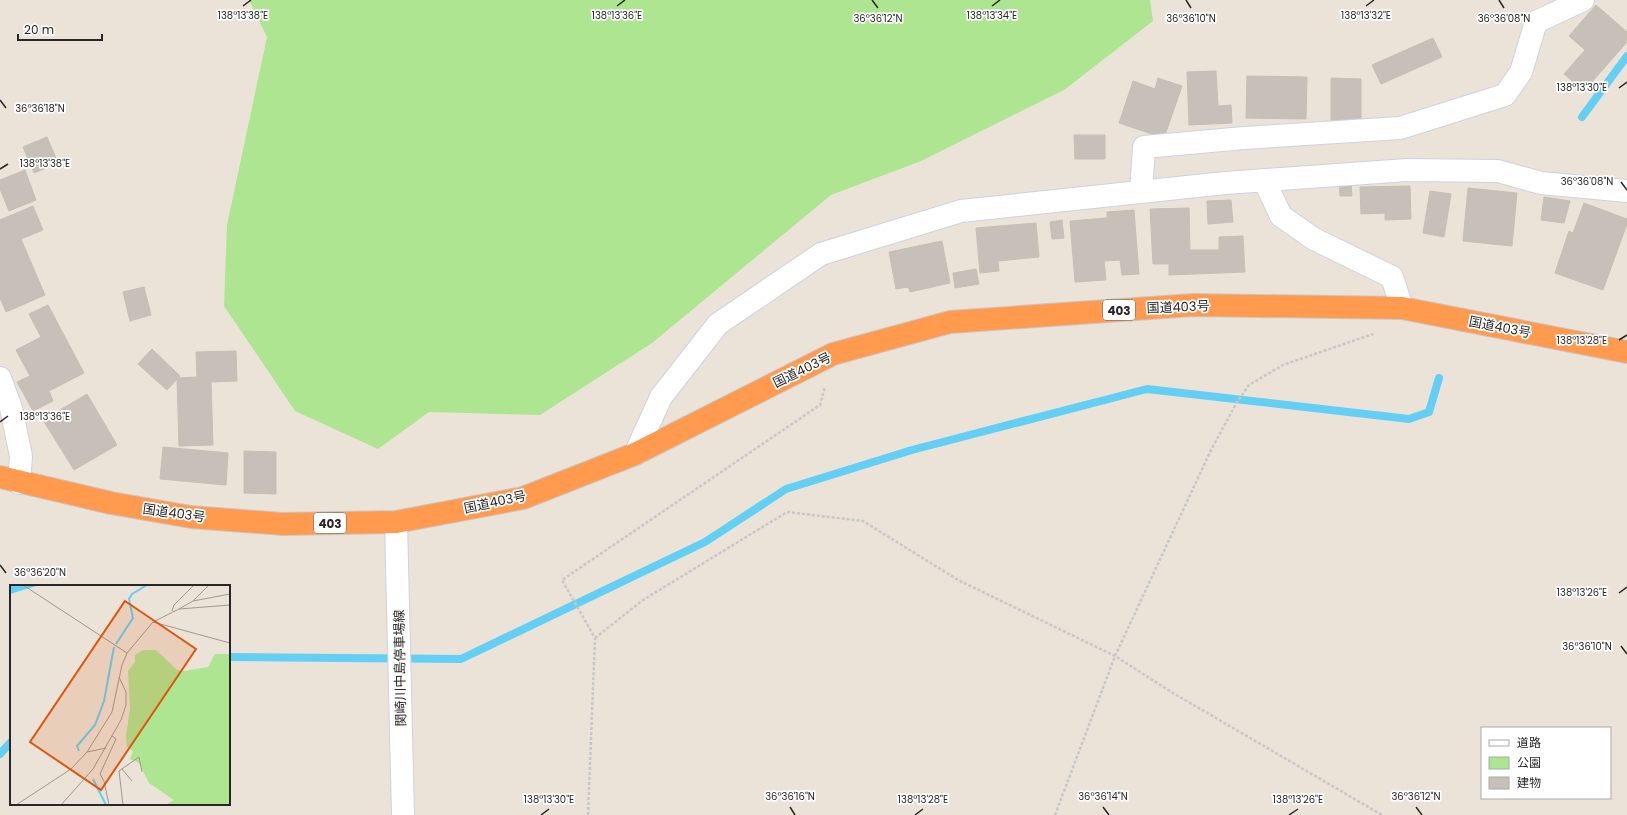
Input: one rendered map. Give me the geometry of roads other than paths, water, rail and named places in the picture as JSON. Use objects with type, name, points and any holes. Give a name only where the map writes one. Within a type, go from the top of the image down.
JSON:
[{"type":"highway","name":"国道403号","points":[[9,480],[111,503],[191,517],[283,524],[396,522],[523,498],[635,454],[833,354],[950,322],[1192,305],[1402,308],[1627,352]]},
{"type":"street","points":[[1142,192],[1144,147],[1400,128],[1505,95],[1521,72],[1536,22],[1584,0]]},
{"type":"street","points":[[635,454],[661,397],[718,324],[821,254],[961,211],[1225,183],[1407,170],[1498,172],[1541,183],[1627,191]]},
{"type":"street","points":[[1264,180],[1281,216],[1314,240],[1392,277],[1402,308]]},
{"type":"street","points":[[0,378],[6,424],[21,456],[9,480]]},
{"type":"street","name":"関崎川中島停車場線","points":[[396,522],[403,815]]},
{"type":"waterway","points":[[1582,117],[1627,56]]},
{"type":"waterway","points":[[230,657],[461,659],[705,542],[786,489],[912,450],[1147,389],[1409,419],[1429,412],[1439,378]]},
{"type":"waterway","points":[[0,754],[10,743]]}]
